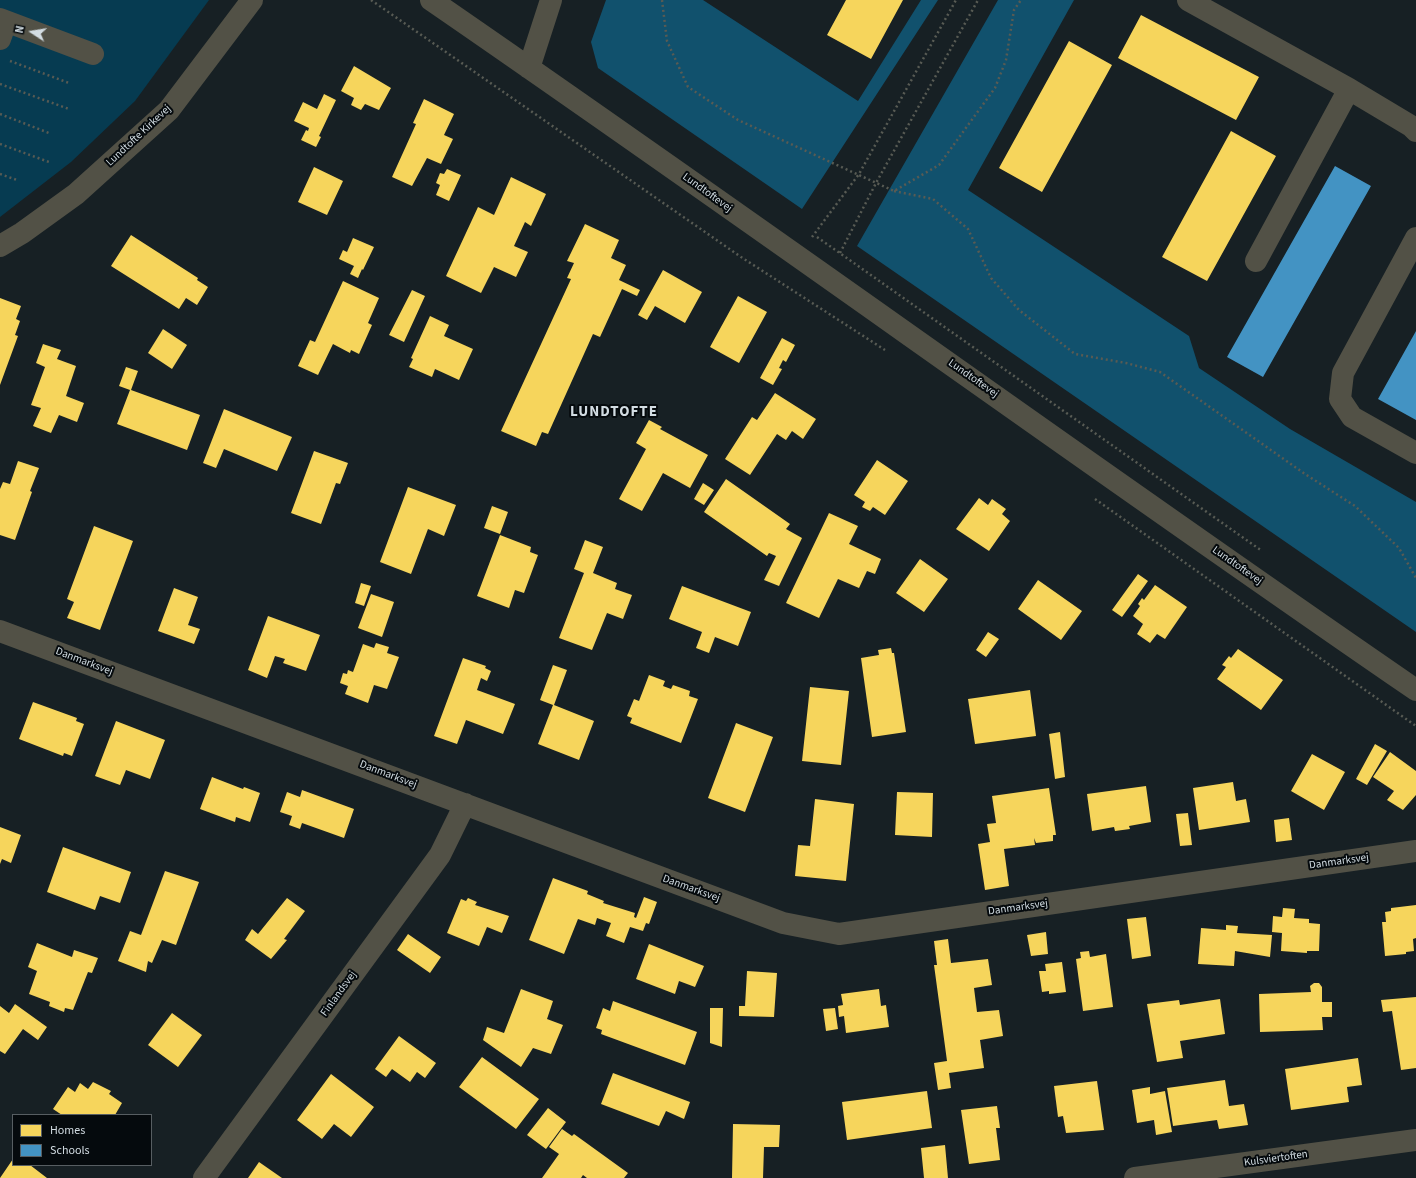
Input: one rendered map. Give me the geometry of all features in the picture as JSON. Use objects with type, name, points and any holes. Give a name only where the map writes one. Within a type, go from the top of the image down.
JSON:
[{"type":"street","name":"Lundtofte Kirkevej","points":[[0,246],[22,233],[76,194],[169,110],[252,0]]},
{"type":"street","name":"Lundtoftevej","points":[[430,0],[529,68],[797,258],[910,334],[1296,608],[1416,690]]},
{"type":"street","points":[[529,68],[551,0]]},
{"type":"street","points":[[1188,0],[1349,89],[1411,126],[1416,131]]},
{"type":"street","points":[[2,27],[93,54]]},
{"type":"street","points":[[1256,261],[1349,89]]},
{"type":"street","points":[[1416,238],[1343,373],[1340,399],[1352,417],[1416,452]]},
{"type":"street","name":"Danmarksvej","points":[[0,631],[783,923],[839,934],[1416,851]]},
{"type":"street","name":"Finlandsvej","points":[[204,1178],[440,855],[465,804]]},
{"type":"street","name":"Kulsviertoften","points":[[1135,1178],[1416,1140]]},
{"type":"path","points":[[371,0],[741,257],[886,351]]},
{"type":"path","points":[[662,0],[667,41],[688,87],[738,120],[894,191],[933,199],[968,229],[990,278],[1019,310],[1075,354],[1126,363],[1160,372],[1305,474],[1355,506],[1399,548],[1416,578]]},
{"type":"path","points":[[797,258],[859,174],[956,0]]},
{"type":"path","points":[[827,278],[876,183],[978,0]]},
{"type":"path","points":[[894,191],[939,165],[995,88],[1006,60],[1014,10],[1021,0]]},
{"type":"path","points":[[7,60],[69,83]]},
{"type":"path","points":[[0,84],[69,109]]},
{"type":"path","points":[[0,114],[49,133]]},
{"type":"path","points":[[0,144],[49,162]]},
{"type":"path","points":[[0,174],[17,180]]},
{"type":"path","points":[[814,235],[1267,555]]},
{"type":"path","points":[[1093,497],[1416,726]]},
{"type":"shaded area","points":[[0,0],[209,0],[135,101],[71,162],[0,217]]},
{"type":"shaded area","points":[[606,0],[703,0],[858,101],[921,0],[938,0],[802,209],[598,68],[591,42]]},
{"type":"shaded area","points":[[998,0],[1074,0],[968,190],[1189,336],[1199,368],[1290,429],[1416,502],[1416,632],[857,246]]},
{"type":"building: Homes","points":[[846,0],[903,0],[871,59],[827,35]]},
{"type":"building: Homes","points":[[1141,15],[1259,77],[1236,120],[1118,58]]},
{"type":"building: Homes","points":[[1069,41],[1112,65],[1042,192],[999,168]]},
{"type":"building: Homes","points":[[354,66],[391,88],[379,110],[365,104],[361,110],[351,105],[354,98],[341,91]]},
{"type":"building: Homes","points":[[324,94],[336,100],[319,136],[321,137],[316,147],[301,140],[306,130],[308,131],[309,128],[294,121],[303,102],[317,109]]},
{"type":"building: Homes","points":[[424,99],[454,114],[444,135],[453,139],[441,164],[427,158],[412,186],[392,177],[416,124],[413,123]]},
{"type":"building: Homes","points":[[1231,131],[1276,156],[1207,281],[1162,257]]},
{"type":"building: Homes","points":[[314,167],[343,181],[327,215],[298,202]]},
{"type":"building: Homes","points":[[447,169],[461,175],[449,201],[436,195],[440,185],[436,183],[440,173],[444,174]]},
{"type":"building: Homes","points":[[511,177],[546,194],[531,226],[525,222],[514,246],[528,252],[516,277],[494,267],[481,293],[446,276],[478,207],[494,215]]},
{"type":"building: Homes","points":[[585,224],[619,240],[611,258],[626,265],[619,280],[640,290],[637,296],[622,289],[600,337],[593,334],[548,434],[542,432],[536,446],[501,431],[571,279],[567,278],[574,263],[567,261]]},
{"type":"building: Homes","points":[[131,235],[198,278],[197,280],[208,287],[197,305],[186,298],[179,309],[111,266]]},
{"type":"building: Homes","points":[[353,238],[374,247],[358,278],[350,274],[354,266],[339,259],[343,250],[347,252]]},
{"type":"building: Homes","points":[[663,270],[702,292],[685,323],[655,306],[647,320],[638,315]]},
{"type":"building: Homes","points":[[343,281],[379,298],[368,323],[372,325],[359,354],[351,350],[350,353],[333,344],[318,375],[298,366],[310,340],[315,342]]},
{"type":"building: Homes","points":[[412,290],[425,296],[404,342],[389,335]]},
{"type":"building: Homes","points":[[738,296],[767,312],[739,363],[710,347]]},
{"type":"building: Homes","points":[[0,298],[21,306],[16,319],[20,321],[15,335],[18,336],[0,385]]},
{"type":"building: Homes","points":[[430,316],[449,325],[444,336],[473,349],[459,380],[435,369],[432,377],[409,367],[413,359],[411,358]]},
{"type":"building: Homes","points":[[163,329],[187,345],[172,369],[148,353]]},
{"type":"building: Homes","points":[[782,338],[795,345],[786,362],[783,360],[779,368],[782,369],[773,385],[760,378]]},
{"type":"building: Homes","points":[[43,344],[61,350],[57,359],[76,366],[66,396],[84,403],[77,422],[59,415],[51,433],[33,426],[41,408],[31,405],[45,367],[36,363]]},
{"type":"building: Homes","points":[[126,367],[138,371],[131,390],[200,415],[187,450],[117,424],[130,390],[119,386]]},
{"type":"building: Homes","points":[[775,393],[816,419],[803,439],[792,431],[786,440],[777,434],[750,475],[725,459],[752,417],[757,420]]},
{"type":"building: Homes","points":[[224,409],[292,437],[277,471],[224,449],[216,468],[203,463]]},
{"type":"building: Homes","points":[[649,420],[662,427],[660,429],[708,455],[690,488],[663,473],[642,511],[619,499],[646,449],[636,443]]},
{"type":"building: Homes","points":[[314,451],[348,463],[340,484],[336,483],[321,524],[291,513]]},
{"type":"building: Homes","points":[[877,460],[908,481],[885,515],[873,507],[870,511],[862,507],[865,502],[854,495]]},
{"type":"building: Homes","points":[[18,461],[39,468],[30,491],[32,492],[15,540],[0,535],[0,489],[3,482],[10,484]]},
{"type":"building: Homes","points":[[726,479],[790,524],[786,529],[802,538],[779,586],[764,580],[776,556],[769,553],[767,556],[704,512]]},
{"type":"building: Homes","points":[[703,483],[714,490],[704,505],[694,499]]},
{"type":"building: Homes","points":[[408,487],[456,505],[444,536],[428,529],[411,574],[380,562]]},
{"type":"building: Homes","points":[[979,498],[988,505],[992,499],[1006,509],[1002,514],[1010,521],[989,551],[956,529]]},
{"type":"building: Homes","points":[[492,506],[508,512],[500,534],[484,528]]},
{"type":"building: Homes","points":[[829,513],[858,526],[849,544],[881,559],[875,574],[867,571],[859,588],[838,579],[819,618],[786,603]]},
{"type":"building: Homes","points":[[94,526],[133,541],[100,630],[67,618],[74,602],[67,599]]},
{"type":"building: Homes","points":[[500,535],[531,547],[530,552],[538,555],[524,593],[515,590],[509,608],[477,596]]},
{"type":"building: Homes","points":[[585,540],[603,547],[593,573],[617,583],[615,589],[632,595],[623,619],[607,613],[592,650],[559,638],[584,573],[574,569]]},
{"type":"building: Homes","points":[[920,559],[948,579],[924,612],[896,593]]},
{"type":"building: Homes","points":[[1138,574],[1148,581],[1122,617],[1112,610]]},
{"type":"building: Homes","points":[[1038,580],[1082,611],[1061,640],[1018,609]]},
{"type":"building: Homes","points":[[361,583],[371,586],[364,606],[355,603]]},
{"type":"building: Homes","points":[[1155,585],[1187,607],[1165,639],[1157,634],[1150,643],[1137,634],[1143,624],[1133,616],[1140,606],[1138,604],[1142,598],[1144,600]]},
{"type":"building: Homes","points":[[682,586],[751,612],[738,646],[715,637],[709,653],[696,648],[702,632],[669,619]]},
{"type":"building: Homes","points":[[174,588],[198,597],[188,625],[200,629],[194,644],[158,631]]},
{"type":"building: Homes","points":[[371,594],[394,602],[382,637],[358,628]]},
{"type":"building: Homes","points":[[268,616],[320,635],[306,671],[283,663],[285,659],[275,656],[267,678],[248,670]]},
{"type":"building: Homes","points":[[988,632],[999,639],[986,657],[976,650]]},
{"type":"building: Homes","points":[[376,643],[389,647],[387,653],[399,657],[387,689],[374,685],[368,703],[345,694],[348,686],[340,683],[343,673],[347,674],[348,670],[353,672],[363,644],[374,648]]},
{"type":"building: Homes","points":[[891,648],[892,653],[894,653],[906,732],[872,737],[861,658],[879,655],[878,650]]},
{"type":"building: Homes","points":[[1238,649],[1283,680],[1261,710],[1217,679],[1226,667],[1222,665],[1229,656],[1231,658]]},
{"type":"building: Homes","points":[[463,658],[486,666],[485,668],[491,671],[487,681],[481,678],[477,690],[515,704],[503,734],[466,720],[457,744],[434,736]]},
{"type":"building: Homes","points":[[553,665],[567,670],[554,705],[594,721],[579,760],[538,744],[553,705],[540,700]]},
{"type":"building: Homes","points":[[649,675],[665,681],[663,686],[671,689],[673,685],[690,691],[689,696],[698,699],[681,743],[630,723],[632,718],[627,716],[634,699],[639,701]]},
{"type":"building: Homes","points":[[810,687],[849,691],[841,765],[802,761]]},
{"type":"building: Homes","points":[[1030,690],[1036,736],[975,744],[968,699]]},
{"type":"building: Homes","points":[[33,702],[77,718],[76,721],[84,724],[72,756],[64,753],[63,756],[19,739]]},
{"type":"building: Homes","points":[[116,721],[165,740],[150,779],[126,770],[120,785],[95,776]]},
{"type":"building: Homes","points":[[736,723],[773,737],[745,812],[708,798]]},
{"type":"building: Homes","points":[[1060,732],[1065,777],[1055,779],[1049,734]]},
{"type":"building: Homes","points":[[1375,744],[1387,751],[1367,785],[1356,779]]},
{"type":"building: Homes","points":[[1390,752],[1416,771],[1416,795],[1403,810],[1387,800],[1394,791],[1373,777]]},
{"type":"building: Homes","points":[[1312,754],[1345,772],[1324,810],[1291,791]]},
{"type":"building: Homes","points":[[212,777],[243,789],[244,787],[260,793],[250,822],[236,817],[235,822],[200,809]]},
{"type":"building: Homes","points":[[1233,782],[1236,801],[1246,799],[1250,822],[1199,830],[1193,788]]},
{"type":"building: Homes","points":[[1146,786],[1151,822],[1129,826],[1130,829],[1115,831],[1114,827],[1092,831],[1087,794]]},
{"type":"building: Homes","points":[[1049,788],[1056,835],[1053,835],[1053,841],[1036,843],[1034,838],[1035,845],[1004,849],[1009,886],[985,890],[978,844],[990,842],[987,824],[996,823],[992,796]]},
{"type":"building: Homes","points":[[302,790],[354,809],[344,838],[302,823],[300,829],[289,825],[292,816],[280,812],[287,792],[300,797]]},
{"type":"building: Homes","points":[[897,792],[933,793],[932,837],[895,835]]},
{"type":"building: Homes","points":[[815,799],[854,804],[846,881],[795,876],[798,845],[810,846]]},
{"type":"building: Homes","points":[[1188,813],[1192,845],[1180,846],[1176,814]]},
{"type":"building: Homes","points":[[1289,818],[1292,840],[1276,842],[1274,820]]},
{"type":"building: Homes","points":[[0,827],[21,835],[11,863],[2,859],[0,864]]},
{"type":"building: Homes","points":[[63,847],[131,872],[120,903],[100,896],[95,910],[47,892]]},
{"type":"building: Homes","points":[[165,871],[199,882],[176,945],[162,940],[152,963],[148,961],[146,972],[118,961],[130,931],[141,935]]},
{"type":"building: Homes","points":[[553,878],[588,891],[587,894],[604,901],[603,903],[635,913],[634,917],[636,918],[644,897],[657,902],[649,924],[646,923],[643,931],[630,927],[624,943],[606,936],[611,923],[597,918],[595,925],[578,919],[564,954],[529,940]]},
{"type":"building: Homes","points":[[287,898],[305,911],[284,939],[287,940],[271,959],[245,940],[252,929],[258,934]]},
{"type":"building: Homes","points":[[468,898],[477,902],[475,905],[509,916],[502,933],[487,927],[479,946],[447,933],[461,899],[466,901]]},
{"type":"building: Homes","points":[[1416,905],[1416,938],[1413,939],[1414,951],[1406,952],[1406,954],[1385,956],[1382,922],[1386,922],[1385,912],[1391,911],[1391,908]]},
{"type":"building: Homes","points":[[1283,908],[1295,909],[1294,918],[1309,919],[1309,923],[1320,924],[1319,951],[1307,951],[1307,953],[1281,951],[1282,933],[1272,932],[1273,916],[1282,917]]},
{"type":"building: Homes","points":[[1146,917],[1151,956],[1132,959],[1127,919]]},
{"type":"building: Homes","points":[[1226,925],[1238,926],[1237,933],[1272,935],[1270,957],[1235,951],[1234,966],[1198,964],[1201,928],[1226,930]]},
{"type":"building: Homes","points":[[1046,932],[1048,954],[1031,956],[1027,935]]},
{"type":"building: Homes","points":[[408,934],[441,957],[430,973],[397,950]]},
{"type":"building: Homes","points":[[948,939],[951,963],[988,959],[992,985],[974,988],[977,1012],[999,1010],[1003,1036],[980,1040],[984,1068],[949,1073],[951,1088],[938,1090],[934,1063],[947,1061],[934,965],[937,965],[934,941]]},
{"type":"building: Homes","points":[[37,943],[72,957],[74,950],[98,958],[92,973],[88,972],[73,1010],[65,1008],[64,1012],[49,1006],[50,1002],[29,994],[37,971],[28,967]]},
{"type":"building: Homes","points":[[649,944],[704,966],[695,987],[679,981],[675,994],[636,979]]},
{"type":"building: Homes","points":[[1089,951],[1090,957],[1106,954],[1113,1007],[1083,1011],[1076,959],[1081,958],[1080,952]]},
{"type":"building: Homes","points":[[1062,962],[1066,992],[1049,994],[1049,991],[1042,992],[1039,971],[1046,971],[1045,964]]},
{"type":"building: Homes","points":[[747,971],[777,973],[774,1017],[739,1016],[739,1006],[745,1006]]},
{"type":"building: Homes","points":[[1314,983],[1319,983],[1322,987],[1322,1002],[1332,1002],[1332,1017],[1322,1017],[1323,1030],[1260,1032],[1259,994],[1311,992],[1310,986]]},
{"type":"building: Homes","points":[[521,989],[553,1001],[547,1019],[563,1025],[551,1054],[533,1048],[521,1067],[483,1040],[487,1027],[504,1033]]},
{"type":"building: Homes","points":[[879,989],[881,1006],[886,1005],[889,1027],[846,1033],[844,1016],[839,1017],[838,1006],[843,1005],[841,994]]},
{"type":"building: Homes","points":[[1416,997],[1416,1068],[1401,1070],[1392,1011],[1383,1012],[1381,1000]]},
{"type":"building: Homes","points":[[1220,999],[1225,1034],[1180,1041],[1183,1058],[1157,1062],[1147,1004],[1179,1000],[1180,1005]]},
{"type":"building: Homes","points":[[613,1001],[697,1032],[685,1065],[601,1034],[602,1030],[596,1028],[603,1008],[610,1011]]},
{"type":"building: Homes","points":[[15,1004],[47,1027],[38,1040],[23,1029],[5,1054],[0,1051],[0,1006],[9,1013]]},
{"type":"building: Homes","points":[[710,1008],[723,1008],[722,1047],[710,1043]]},
{"type":"building: Homes","points":[[835,1008],[838,1029],[826,1031],[823,1009]]},
{"type":"building: Homes","points":[[172,1013],[202,1035],[178,1067],[148,1045]]},
{"type":"building: Homes","points":[[399,1036],[436,1063],[425,1078],[417,1072],[410,1082],[392,1069],[386,1077],[375,1069]]},
{"type":"building: Homes","points":[[482,1057],[539,1099],[516,1129],[459,1087]]},
{"type":"building: Homes","points":[[1358,1058],[1362,1085],[1347,1087],[1349,1102],[1291,1110],[1285,1069]]},
{"type":"building: Homes","points":[[613,1073],[690,1102],[684,1119],[666,1111],[659,1126],[601,1104]]},
{"type":"building: Homes","points":[[331,1074],[374,1107],[351,1137],[334,1124],[322,1139],[297,1120]]},
{"type":"building: Homes","points":[[1225,1080],[1229,1106],[1244,1104],[1248,1125],[1219,1129],[1217,1120],[1173,1126],[1167,1088]]},
{"type":"building: Homes","points":[[1097,1081],[1104,1130],[1066,1133],[1063,1116],[1058,1117],[1054,1086]]},
{"type":"building: Homes","points":[[93,1082],[111,1091],[109,1094],[122,1103],[116,1114],[60,1114],[53,1109],[68,1087],[75,1092],[80,1083],[88,1089]]},
{"type":"building: Homes","points":[[1150,1087],[1150,1094],[1165,1091],[1172,1132],[1156,1135],[1154,1120],[1137,1123],[1132,1090]]},
{"type":"building: Homes","points":[[927,1091],[932,1128],[847,1140],[842,1102]]},
{"type":"building: Homes","points":[[997,1106],[1000,1128],[996,1128],[1000,1160],[969,1164],[961,1110]]},
{"type":"building: Homes","points":[[548,1108],[566,1122],[546,1149],[527,1135]]},
{"type":"building: Homes","points":[[733,1124],[780,1125],[779,1147],[764,1147],[763,1178],[732,1178]]},
{"type":"building: Homes","points":[[562,1129],[572,1136],[574,1134],[628,1173],[624,1178],[587,1178],[583,1175],[581,1178],[542,1178],[559,1154],[549,1147]]},
{"type":"building: Homes","points":[[945,1145],[948,1178],[924,1178],[921,1148]]},
{"type":"building: Homes","points":[[12,1160],[12,1166],[31,1166],[47,1178],[0,1178]]},
{"type":"building: Homes","points":[[259,1162],[282,1178],[248,1178]]},
{"type":"building: Schools","points":[[1335,166],[1371,186],[1263,377],[1227,357]]},
{"type":"building: Schools","points":[[1416,331],[1416,420],[1378,399]]},
{"type":"district","name":"LUNDTOFTE","points":[[614,413]]}]
